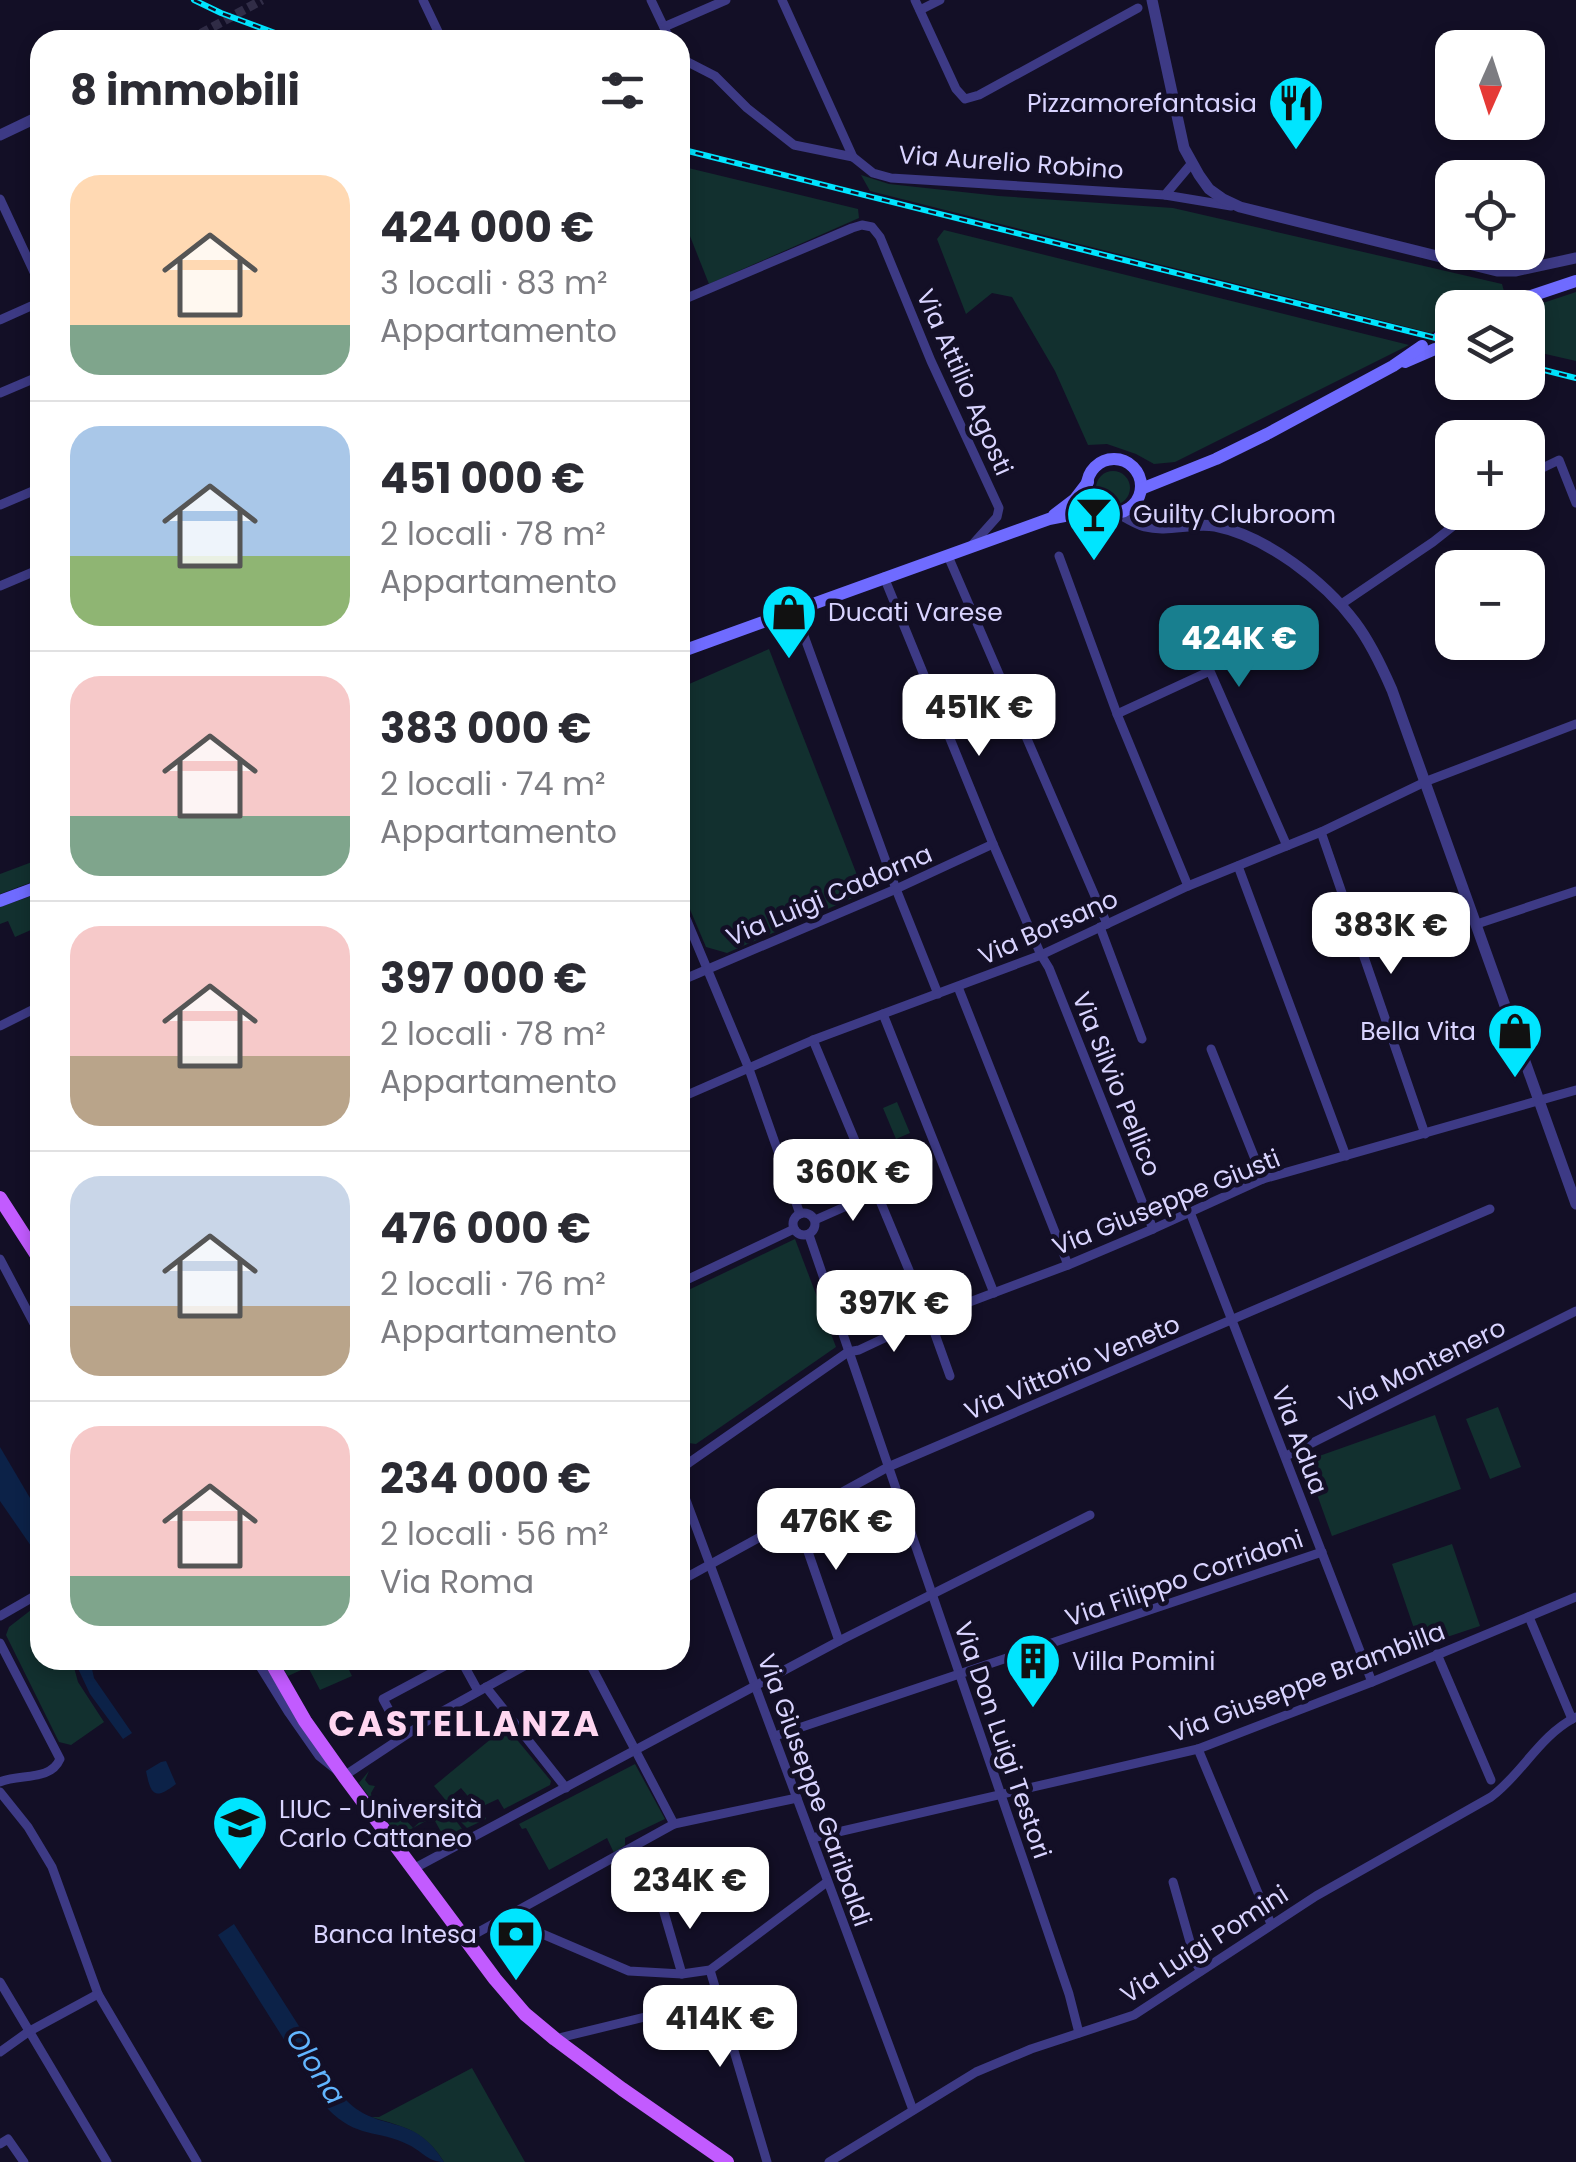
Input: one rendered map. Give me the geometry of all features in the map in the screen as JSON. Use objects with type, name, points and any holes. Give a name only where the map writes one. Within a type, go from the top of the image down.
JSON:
[{"type":"main road","points":[[1545,292],[1576,280]]},
{"type":"main road","points":[[1141,489],[1216,459],[1435,345]]},
{"type":"main road","points":[[1049,519],[1075,499],[1096,466],[1113,459],[1122,460],[1137,471],[1179,472]]},
{"type":"main road","points":[[690,648],[1049,519],[1090,510],[1130,508],[1141,489],[1137,471]]},
{"type":"main road","points":[[1088,482],[1091,499],[1111,511]]},
{"type":"main road","points":[[0,901],[30,890]]},
{"type":"main road","points":[[0,1198],[30,1242]]},
{"type":"main road","points":[[276,1670],[305,1721],[344,1776],[525,2014],[726,2162]]},
{"type":"street","points":[[422,0],[437,30]]},
{"type":"street","points":[[651,0],[665,30]]},
{"type":"street","points":[[664,27],[726,0]]},
{"type":"street","points":[[782,0],[853,156]]},
{"type":"street","points":[[940,0],[918,5],[956,89],[965,99],[1138,8]]},
{"type":"street","points":[[1152,0],[1184,148],[1192,164],[1165,195]]},
{"type":"street","name":"Via Aurelio Robino","points":[[690,63],[715,76],[746,108],[794,145],[853,156],[873,173],[891,178],[1165,195],[1240,208],[1497,270],[1515,271],[1576,258]]},
{"type":"street","points":[[0,135],[30,121]]},
{"type":"street","name":"Via Aurelio Robino","points":[[1192,164],[1209,188],[1240,208]]},
{"type":"street","points":[[0,200],[30,264]]},
{"type":"street","name":"Via Attilio Agosti","points":[[690,297],[852,228],[872,227],[880,236],[998,508],[997,517],[969,548]]},
{"type":"street","points":[[0,320],[30,306]]},
{"type":"street","points":[[0,394],[30,380]]},
{"type":"street","points":[[1545,467],[1559,460],[1576,503]]},
{"type":"street","points":[[0,505],[30,492]]},
{"type":"street","points":[[1135,502],[1139,515],[1154,527]]},
{"type":"street","points":[[1111,511],[1154,527],[1214,526],[1237,533],[1272,549],[1304,571],[1355,622],[1392,690],[1576,1204]]},
{"type":"street","points":[[1340,605],[1449,530]]},
{"type":"street","points":[[948,556],[1103,926],[1142,1039]]},
{"type":"street","points":[[1059,556],[1117,714],[1188,886]]},
{"type":"street","points":[[0,586],[30,573]]},
{"type":"street","name":"Via Silvio Pellico","points":[[884,578],[993,844],[1049,968],[1153,1229]]},
{"type":"street","points":[[795,610],[938,994]]},
{"type":"street","points":[[1117,714],[1210,672],[1287,846]]},
{"type":"street","name":"Via Borsano","points":[[690,1094],[813,1040],[1041,955],[1426,782],[1576,724]]},
{"type":"street","points":[[1321,832],[1425,1134]]},
{"type":"street","name":"Via Luigi Cadorna","points":[[690,977],[993,844]]},
{"type":"street","points":[[1238,866],[1346,1156]]},
{"type":"street","points":[[1477,924],[1576,891]]},
{"type":"street","points":[[690,928],[749,1069],[800,1214]]},
{"type":"street","points":[[958,987],[1068,1265]]},
{"type":"street","points":[[0,1026],[30,1011]]},
{"type":"street","points":[[882,1014],[994,1293]]},
{"type":"street","points":[[813,1040],[950,1376]]},
{"type":"street","points":[[1211,1049],[1263,1179]]},
{"type":"street","name":"Via Giuseppe Giusti","points":[[690,1462],[848,1352],[927,1318],[1068,1265],[1263,1179],[1576,1090]]},
{"type":"street","points":[[815,1220],[876,1193]]},
{"type":"street","name":"Via Vittorio Veneto","points":[[690,1576],[888,1467],[1490,1209]]},
{"type":"street","name":"Via Adua","points":[[1190,1212],[1372,1682]]},
{"type":"street","points":[[800,1214],[815,1220],[809,1235],[800,1235],[794,1229],[794,1220],[800,1214]]},
{"type":"street","points":[[690,1278],[794,1229]]},
{"type":"street","name":"Via Don Luigi Testori","points":[[809,1235],[1069,1994],[1079,2033]]},
{"type":"street","points":[[0,1259],[30,1316]]},
{"type":"street","name":"Via Montenero","points":[[1286,1456],[1576,1311]]},
{"type":"street","name":"Via Giuseppe Garibaldi","points":[[690,1511],[913,2110]]},
{"type":"street","points":[[413,1869],[839,1641],[1090,1515]]},
{"type":"street","points":[[796,1517],[839,1641]]},
{"type":"street","name":"Via Filippo Corridoni","points":[[775,1736],[1322,1552]]},
{"type":"street","name":"Via Giuseppe Brambilla","points":[[812,1838],[1198,1749],[1576,1597]]},
{"type":"street","points":[[0,1616],[30,1599]]},
{"type":"street","points":[[1529,1617],[1574,1718]]},
{"type":"street","points":[[0,1643],[60,1759],[52,1770],[39,1775],[5,1778],[0,1782]]},
{"type":"street","points":[[1438,1654],[1491,1780]]},
{"type":"street","points":[[262,1670],[319,1756],[344,1776],[403,1736],[517,1670]]},
{"type":"street","points":[[403,1736],[383,1699],[439,1670]]},
{"type":"street","points":[[466,1670],[566,1788]]},
{"type":"street","points":[[593,1670],[674,1824]]},
{"type":"street","points":[[282,1700],[305,1721]]},
{"type":"street","name":"Via Luigi Pomini","points":[[828,2162],[1000,2061],[1132,2016],[1328,1888],[1491,1797],[1543,1740],[1574,1718]]},
{"type":"street","points":[[1198,1749],[1271,1924]]},
{"type":"street","points":[[0,1792],[28,1826],[52,1868],[98,1994],[197,2162]]},
{"type":"street","points":[[466,1939],[674,1824],[798,1798]]},
{"type":"street","points":[[505,1916],[629,1971],[682,1974],[710,1970],[827,1882]]},
{"type":"street","points":[[1174,1882],[1201,1971]]},
{"type":"street","points":[[661,1902],[682,1974]]},
{"type":"street","points":[[710,1970],[767,2162]]},
{"type":"street","points":[[0,1982],[107,2162]]},
{"type":"street","points":[[0,2052],[98,1994]]},
{"type":"street","points":[[555,2039],[649,2016]]},
{"type":"street","points":[[0,2144],[8,2139],[24,2162]]},
{"type":"green space","points":[[690,168],[858,209],[859,218],[709,284],[690,236]]},
{"type":"green space","points":[[861,175],[889,184],[999,196],[1173,208],[1502,284],[1504,290],[1435,290],[1435,331],[1431,333],[870,191]]},
{"type":"green space","points":[[944,230],[1409,345],[1175,462],[1154,464],[1107,444],[1088,445],[1055,371],[1012,297],[992,293],[966,314],[937,239]]},
{"type":"green space","points":[[1576,292],[1576,361],[1545,354],[1545,302]]},
{"type":"green space","points":[[1113,471],[1125,476],[1130,488],[1125,500],[1113,505],[1101,500],[1096,488],[1101,476]]},
{"type":"green space","points":[[769,649],[864,893],[727,953],[706,947],[690,909],[690,684]]},
{"type":"green space","points":[[30,863],[30,883],[0,894],[0,874]]},
{"type":"green space","points":[[30,896],[30,930],[15,937],[8,921],[0,924],[0,907]]},
{"type":"green space","points":[[897,1102],[910,1133],[896,1139],[883,1108]]},
{"type":"green space","points":[[795,1239],[836,1347],[696,1444],[690,1443],[690,1289]]},
{"type":"green space","points":[[1498,1407],[1521,1467],[1490,1479],[1466,1419]]},
{"type":"green space","points":[[1435,1415],[1461,1489],[1332,1536],[1305,1461]]},
{"type":"green space","points":[[1452,1544],[1480,1626],[1420,1646],[1392,1564]]},
{"type":"green space","points":[[30,1611],[30,1670],[75,1670],[78,1682],[104,1722],[71,1745],[59,1742],[6,1635],[9,1627]]},
{"type":"green space","points":[[310,1670],[349,1670],[352,1676],[320,1690]]},
{"type":"green space","points":[[503,1729],[509,1730],[551,1781],[550,1785],[504,1809],[498,1799],[481,1807],[486,1819],[467,1828],[461,1822],[470,1815],[468,1805],[472,1801],[461,1788],[448,1803],[434,1786]]},
{"type":"green space","points":[[635,1764],[665,1819],[625,1838],[625,1845],[614,1853],[607,1838],[549,1870],[526,1828],[519,1824]]},
{"type":"green space","points":[[369,1771],[365,1780],[375,1786],[372,1801],[359,1783]]},
{"type":"green space","points":[[372,1801],[379,1805],[388,1803],[391,1812],[403,1809],[408,1814],[404,1818],[413,1828],[398,1836]]},
{"type":"green space","points":[[437,1806],[441,1813],[413,1828],[423,1819],[420,1814]]},
{"type":"green space","points":[[450,1813],[463,1830],[445,1839],[435,1821]]},
{"type":"green space","points":[[472,2068],[525,2162],[444,2162],[421,2136],[371,2117],[379,2117]]},
{"type":"water","points":[[0,1447],[30,1498],[30,1544],[0,1501]]},
{"type":"water","points":[[79,1670],[92,1670],[132,1733],[123,1739],[90,1694]]},
{"type":"water","points":[[166,1761],[176,1784],[155,1793],[146,1771]]},
{"type":"water","name":"Olona","points":[[234,1924],[346,2100],[371,2117],[420,2136],[444,2162],[398,2140],[348,2125],[328,2109],[218,1935]]},
{"type":"tunnel","points":[[207,30],[262,0]]},
{"type":"railway","points":[[194,0],[267,30]]},
{"type":"railway","points":[[690,152],[1435,338]]},
{"type":"railway","points":[[1545,370],[1576,378]]},
{"type":"place","name":"Pizzamorefantasia","points":[[1296,152]]},
{"type":"place","name":"Guilty Clubroom","points":[[1094,563]]},
{"type":"place","name":"Ducati Varese","points":[[789,661]]},
{"type":"place","name":"Bella Vita","points":[[1515,1080]]},
{"type":"place","name":"Villa Pomini","points":[[1033,1710]]},
{"type":"place","name":"LIUC - Università Carlo Cattaneo","points":[[240,1872]]},
{"type":"place","name":"Banca Intesa","points":[[516,1983]]},
{"type":"district","name":"CASTELLANZA","points":[[465,1724]]}]
